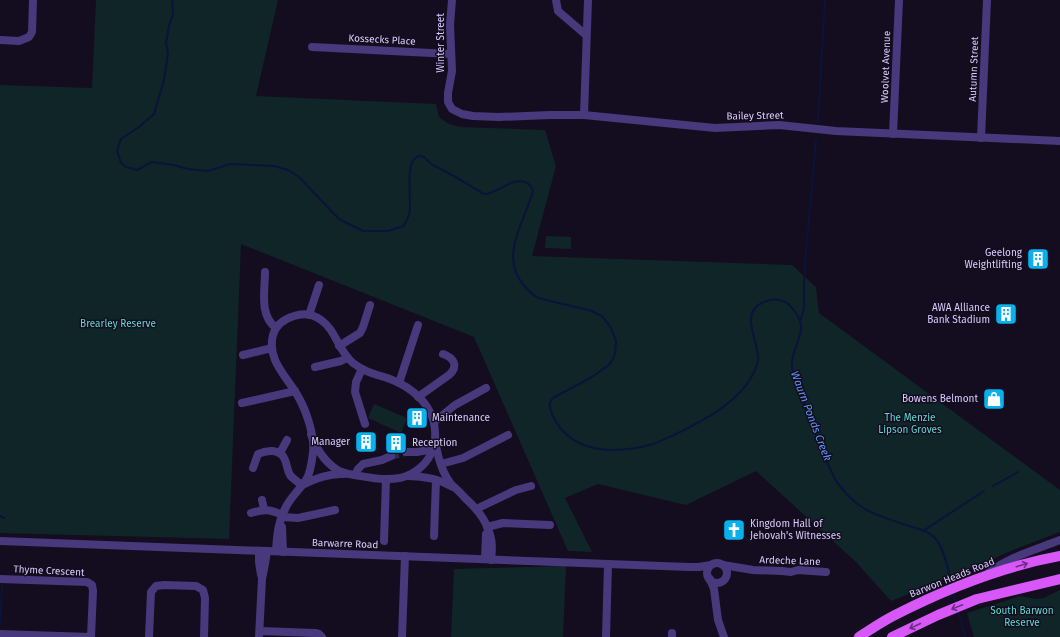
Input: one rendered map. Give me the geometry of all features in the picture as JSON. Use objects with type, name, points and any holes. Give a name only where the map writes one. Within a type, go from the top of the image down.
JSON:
[{"type":"main road","name":"Barwon Heads Road","points":[[858,637],[895,615],[934,597],[1020,565],[1060,556]]},
{"type":"main road","points":[[892,637],[938,615],[977,599],[1060,579]]},
{"type":"street","points":[[0,40],[19,41],[29,37],[32,32],[33,0]]},
{"type":"street","name":"Winter Street","points":[[452,0],[450,25],[452,71],[448,93],[448,102],[452,109]]},
{"type":"street","points":[[556,0],[558,11],[562,16],[586,35]]},
{"type":"street","points":[[584,115],[588,0]]},
{"type":"street","name":"Woolvet Avenue","points":[[894,134],[899,0]]},
{"type":"street","name":"Autumn Street","points":[[981,138],[986,0]]},
{"type":"street","name":"Kossecks Place","points":[[312,47],[451,54]]},
{"type":"street","name":"Bailey Street","points":[[452,109],[462,114],[473,116],[499,117],[584,115],[715,128],[779,125],[836,131],[1060,142]]},
{"type":"street","points":[[265,272],[265,310],[269,321],[276,328]]},
{"type":"street","points":[[309,315],[319,285]]},
{"type":"street","points":[[339,346],[360,333],[370,305]]},
{"type":"street","points":[[280,552],[282,516],[291,499],[307,478],[312,463],[314,446],[304,409],[295,391],[277,366],[273,356],[273,338],[276,328],[287,319],[298,315],[309,315],[317,317],[326,324],[347,358],[369,373],[400,383],[418,397],[429,411],[434,422],[436,449],[449,481],[476,509],[483,518],[487,527],[491,538],[488,560]]},
{"type":"street","points":[[400,383],[418,325]]},
{"type":"street","points":[[243,355],[272,348]]},
{"type":"street","points":[[418,397],[453,371],[453,360],[443,354]]},
{"type":"street","points":[[315,367],[341,361],[347,358]]},
{"type":"street","points":[[362,369],[357,380],[355,390],[365,424]]},
{"type":"street","points":[[434,422],[453,406],[486,388]]},
{"type":"street","points":[[242,403],[295,391]]},
{"type":"street","points":[[311,434],[316,446],[330,464],[340,471],[369,478],[386,479],[421,477],[450,485],[458,491]]},
{"type":"street","points":[[441,464],[463,458],[508,435]]},
{"type":"street","points":[[403,477],[410,475],[428,459],[433,449],[436,436]]},
{"type":"street","points":[[280,453],[287,440]]},
{"type":"street","points":[[406,452],[417,452],[433,449]]},
{"type":"street","points":[[253,468],[257,456],[260,453],[271,451],[280,453],[285,458],[291,476],[302,485]]},
{"type":"street","points":[[302,485],[318,478],[333,474],[352,474],[363,464],[392,456]]},
{"type":"street","points":[[384,541],[386,479]]},
{"type":"street","points":[[434,536],[436,480]]},
{"type":"street","points":[[476,509],[516,490],[530,486]]},
{"type":"street","points":[[262,500],[264,510]]},
{"type":"street","points":[[251,512],[264,510],[274,511],[282,516],[298,518],[335,510]]},
{"type":"street","points":[[487,527],[501,523],[550,525]]},
{"type":"street","points":[[982,578],[1001,563],[1060,540]]},
{"type":"street","name":"Barwarre Road","points":[[0,542],[690,567],[711,565]]},
{"type":"street","points":[[263,551],[259,562],[262,579],[260,634],[313,632],[322,637]]},
{"type":"street","points":[[402,637],[405,556]]},
{"type":"street","points":[[717,615],[718,598],[727,570],[723,565],[718,563],[711,565],[708,570],[714,589],[717,615],[724,637]]},
{"type":"street","points":[[606,637],[608,564]]},
{"type":"street","name":"Ardeche Lane","points":[[723,565],[753,570],[791,572],[798,570],[826,572]]},
{"type":"street","name":"Barwarre Road","points":[[690,567],[700,570],[709,577]]},
{"type":"street","name":"Ardeche Lane","points":[[724,579],[737,572],[753,570]]},
{"type":"street","points":[[709,577],[714,582],[724,579]]},
{"type":"street","name":"Thyme Crescent","points":[[0,579],[86,582],[90,583],[93,591],[91,637],[0,634]]},
{"type":"street","points":[[149,637],[151,592],[156,586],[164,585],[196,586],[203,590],[205,598],[204,637]]},
{"type":"green space","points":[[96,0],[278,0],[256,96],[436,104],[439,117],[447,123],[460,127],[545,130],[556,166],[532,256],[792,265],[816,287],[819,313],[1060,490],[1060,532],[891,601],[856,562],[756,471],[686,505],[598,484],[565,498],[592,552],[568,551],[474,337],[241,244],[229,539],[0,533],[0,85],[92,88]]},
{"type":"green space","points":[[546,236],[571,237],[571,249],[545,248]]},
{"type":"green space","points":[[374,404],[407,418],[401,433],[368,418]]},
{"type":"green space","points":[[566,566],[563,637],[451,637],[454,569]]},
{"type":"green space","name":"South Barwon Reserve","points":[[1060,590],[1060,637],[974,637],[967,613],[1020,596],[1036,599],[1044,598]]},
{"type":"waterway","name":"Waurn Ponds Creek","points":[[172,0],[173,14],[166,43],[168,53],[164,80],[154,114],[139,127],[121,139],[117,151],[121,163],[126,167],[137,170],[152,162],[208,171],[230,164],[274,166],[288,170],[299,177],[339,219],[363,231],[388,231],[404,226],[409,216],[410,209],[410,172],[415,158],[421,156],[431,164],[484,194],[494,192],[514,182],[525,182],[533,191],[516,237],[513,261],[516,272],[522,283],[538,298],[592,311],[603,317],[611,328],[616,341],[615,354],[610,364],[592,377],[553,398],[550,404],[552,414],[557,423],[568,436],[583,445],[600,449],[621,450],[653,444],[701,421],[725,405],[746,385],[753,374],[758,361],[758,352],[751,324],[752,313],[755,308],[759,304],[770,300],[787,303],[798,316],[801,326],[801,332],[792,361],[793,375],[816,437],[835,479],[850,497],[867,510],[885,518],[924,530],[933,536],[944,554],[952,586]]},
{"type":"waterway","points":[[818,122],[825,0]]},
{"type":"waterway","points":[[800,321],[804,309],[805,265],[816,140]]},
{"type":"waterway","points":[[993,486],[1018,472]]},
{"type":"waterway","points":[[923,531],[984,491]]},
{"type":"waterway","points":[[0,516],[4,518]]},
{"type":"waterway","points":[[0,625],[2,587]]},
{"type":"waterway","name":"Waurn Ponds Creek","points":[[953,592],[956,603]]},
{"type":"waterway","name":"Waurn Ponds Creek","points":[[958,611],[965,637]]},
{"type":"tunnel","points":[[391,456],[406,452]]},
{"type":"place","name":"Geelong Weightlifting","points":[[1038,259]]},
{"type":"place","name":"AWA Alliance Bank Stadium","points":[[1006,314]]},
{"type":"place","name":"Bowens Belmont","points":[[994,399]]},
{"type":"place","name":"Maintenance","points":[[417,418]]},
{"type":"place","name":"Manager","points":[[366,442]]},
{"type":"place","name":"Reception","points":[[396,443]]},
{"type":"place","name":"Kingdom Hall of Jehovah's Witnesses","points":[[734,530]]},
{"type":"park label","name":"Brearley Reserve","points":[[118,324]]},
{"type":"park label","name":"The Menzie Lipson Groves","points":[[910,424]]}]
